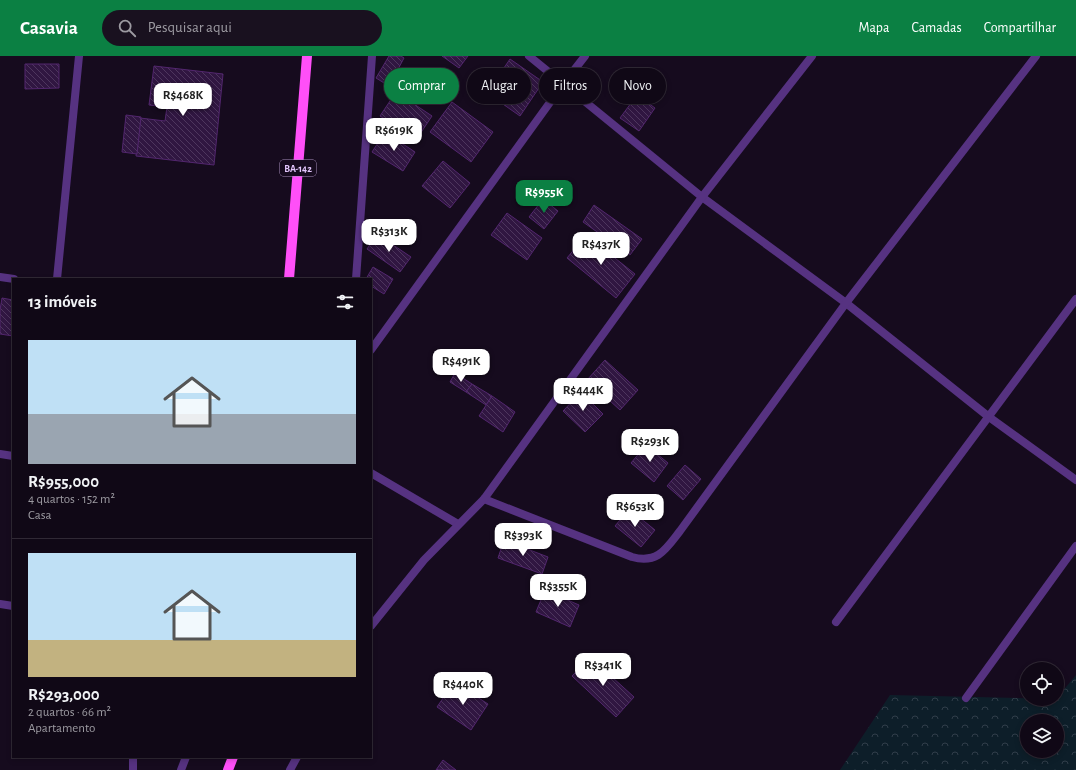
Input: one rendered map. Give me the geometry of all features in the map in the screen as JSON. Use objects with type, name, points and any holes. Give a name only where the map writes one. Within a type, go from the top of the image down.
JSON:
[{"type":"main road","name":"BA-142","points":[[288,278],[307,56]]},
{"type":"main road","points":[[228,770],[233,758]]},
{"type":"street","points":[[57,278],[79,56]]},
{"type":"street","points":[[356,278],[372,56]]},
{"type":"street","points":[[529,56],[545,68]]},
{"type":"street","points":[[576,68],[585,56]]},
{"type":"street","points":[[372,625],[424,560],[484,499],[702,197],[812,56]]},
{"type":"street","points":[[484,499],[620,553],[642,560],[655,557],[662,552],[680,531],[846,303],[1036,56]]},
{"type":"street","points":[[372,349],[549,104]]},
{"type":"street","points":[[589,104],[702,197],[846,303],[989,417],[1074,476]]},
{"type":"street","points":[[0,277],[12,279]]},
{"type":"street","points":[[836,622],[1076,299]]},
{"type":"street","points":[[0,454],[12,456]]},
{"type":"street","points":[[372,474],[458,524]]},
{"type":"street","points":[[966,698],[1076,546]]},
{"type":"street","points":[[0,604],[12,606]]},
{"type":"street","points":[[133,758],[133,770]]},
{"type":"street","points":[[181,770],[186,758]]},
{"type":"street","points":[[290,770],[296,758]]},
{"type":"green space","points":[[1076,675],[1076,770],[840,770],[890,695],[1020,698],[1020,706],[1064,706],[1064,689]]},
{"type":"building","points":[[389,56],[401,56],[404,58],[399,68],[384,68],[384,83],[376,78]]},
{"type":"building","points":[[442,56],[468,56],[459,68]]},
{"type":"building","points":[[510,59],[523,68],[504,68]]},
{"type":"building","points":[[25,64],[59,64],[59,88],[25,89]]},
{"type":"building","points":[[154,66],[223,74],[214,165],[136,156],[140,118],[165,121],[167,107],[149,105]]},
{"type":"building","points":[[531,74],[539,79],[539,88],[531,100]]},
{"type":"building","points":[[388,104],[414,104],[432,116],[416,140],[380,116]]},
{"type":"building","points":[[451,104],[455,104],[493,132],[471,162],[430,132]]},
{"type":"building","points":[[503,104],[528,104],[520,116]]},
{"type":"building","points":[[630,104],[649,104],[655,108],[639,131],[620,118]]},
{"type":"building","points":[[126,115],[141,117],[137,154],[122,152]]},
{"type":"building","points":[[385,132],[415,152],[403,171],[372,152]]},
{"type":"building","points":[[443,161],[470,183],[450,208],[422,186]]},
{"type":"building","points":[[543,199],[558,211],[544,229],[529,217]]},
{"type":"building","points":[[594,205],[642,239],[630,255],[583,222]]},
{"type":"building","points":[[507,213],[542,238],[527,260],[491,235]]},
{"type":"building","points":[[377,234],[411,257],[400,272],[367,249]]},
{"type":"building","points":[[586,235],[635,274],[616,298],[567,258]]},
{"type":"building","points":[[373,267],[393,279],[384,294],[372,287],[372,278],[367,278]]},
{"type":"building","points":[[2,298],[12,300],[12,336],[0,334],[0,310]]},
{"type":"building","points":[[605,360],[638,390],[620,410],[587,380]]},
{"type":"building","points":[[455,373],[472,384],[466,392],[450,382]]},
{"type":"building","points":[[472,384],[492,396],[486,405],[466,392]]},
{"type":"building","points":[[581,392],[603,414],[585,432],[563,411]]},
{"type":"building","points":[[492,396],[515,412],[503,432],[479,416]]},
{"type":"building","points":[[646,445],[668,463],[654,482],[631,463]]},
{"type":"building","points":[[685,465],[701,479],[683,500],[667,486]]},
{"type":"building","points":[[629,509],[655,530],[641,547],[615,526]]},
{"type":"building","points":[[504,540],[548,557],[542,574],[498,558]]},
{"type":"building","points":[[545,590],[579,605],[570,627],[536,612]]},
{"type":"building","points":[[590,657],[634,697],[616,717],[572,676]]},
{"type":"building","points":[[454,682],[488,704],[471,730],[437,707]]},
{"type":"building","points":[[443,760],[456,770],[436,770]]}]
